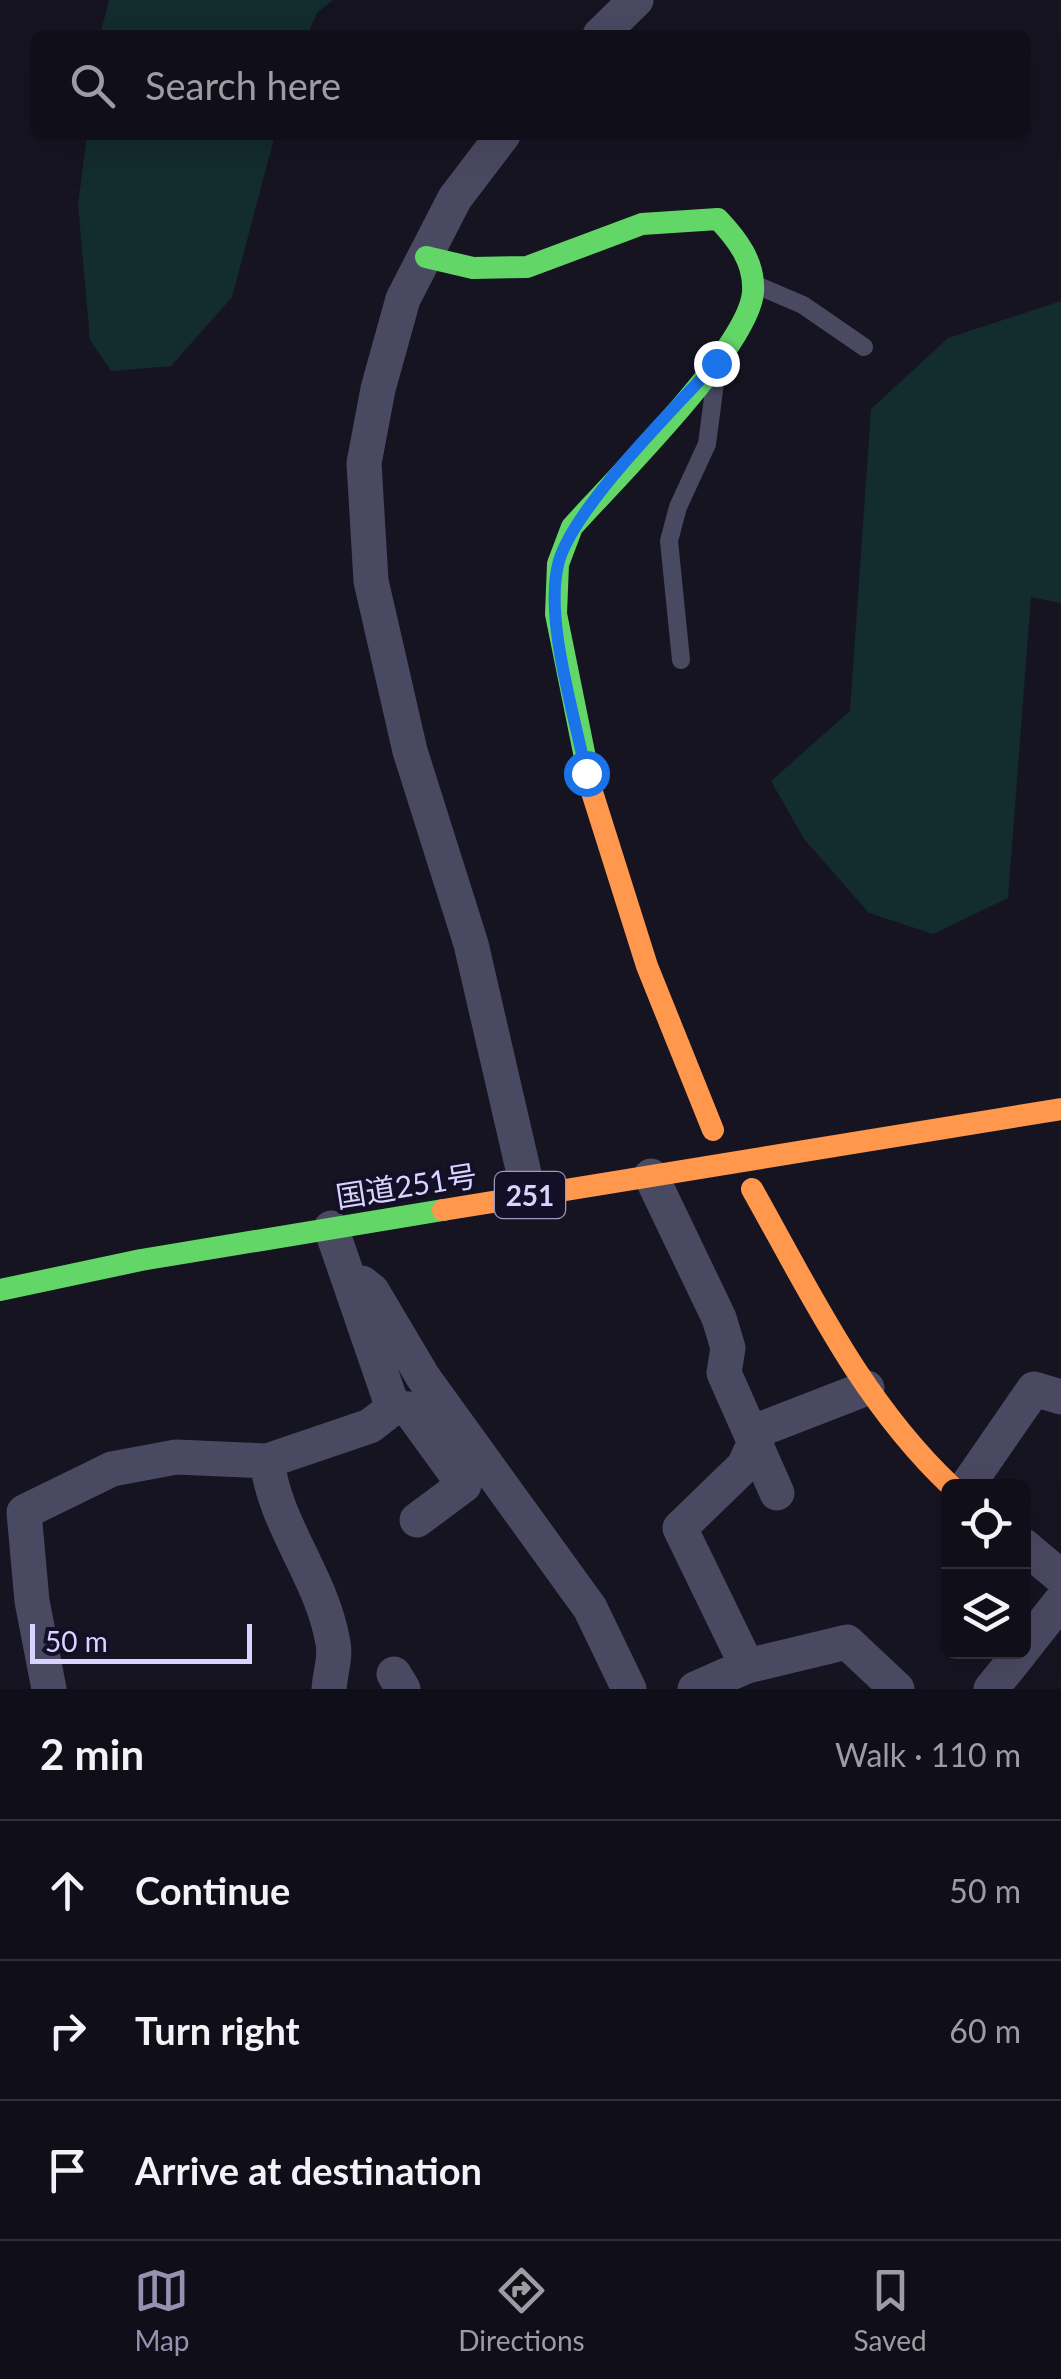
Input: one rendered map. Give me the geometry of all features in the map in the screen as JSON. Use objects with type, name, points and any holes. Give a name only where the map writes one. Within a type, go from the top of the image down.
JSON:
[{"type":"main road","points":[[426,257],[474,268],[527,267],[642,224],[718,219],[744,247],[753,293],[730,348],[572,527],[558,564],[556,614],[586,773],[647,966],[714,1130]]},
{"type":"main road","name":"国道251号","points":[[0,1290],[141,1260],[1061,1109]]},
{"type":"main road","points":[[752,1189],[867,1388],[942,1479]]},
{"type":"street","points":[[605,30],[636,0]]},
{"type":"street","points":[[499,140],[455,198],[403,299],[378,389],[364,462],[370,581],[410,751],[471,944],[529,1195]]},
{"type":"street","points":[[650,1176],[718,1318],[728,1348],[724,1372],[777,1493]]},
{"type":"street","points":[[331,1228],[350,1273],[393,1408]]},
{"type":"street","points":[[350,1273],[372,1291],[423,1378],[590,1608],[629,1689]]},
{"type":"street","points":[[747,1666],[680,1528],[744,1466],[753,1438],[867,1388]]},
{"type":"street","points":[[973,1479],[1034,1389],[1061,1397]]},
{"type":"street","points":[[49,1689],[32,1602],[24,1512],[112,1469],[176,1457],[267,1461],[370,1426],[393,1408],[408,1409],[464,1485],[417,1520]]},
{"type":"street","points":[[267,1461],[271,1494],[313,1576],[334,1646],[330,1689]]},
{"type":"street","points":[[1031,1552],[1060,1577],[1031,1633]]},
{"type":"street","points":[[695,1689],[747,1666],[847,1642],[897,1689]]},
{"type":"street","points":[[991,1689],[1015,1659]]},
{"type":"lane","points":[[751,283],[803,306],[864,347]]},
{"type":"lane","points":[[681,660],[669,541],[678,507],[707,444],[716,363]]},
{"type":"green space","points":[[109,0],[333,0],[317,13],[309,30],[101,30]]},
{"type":"green space","points":[[86,140],[274,140],[232,297],[171,366],[111,371],[90,340],[78,204]]},
{"type":"green space","points":[[1061,301],[1061,603],[1031,597],[1008,898],[933,934],[869,913],[804,839],[771,781],[850,711],[871,409],[948,338]]},
{"type":"traffic: fast","points":[[426,257],[473,268],[527,267],[642,224],[718,219],[748,261],[753,292],[746,316],[729,345],[676,413],[572,527],[558,564],[556,614],[592,792]]},
{"type":"traffic: fast","points":[[0,1290],[141,1260],[443,1210]]},
{"type":"traffic: slow","points":[[592,792],[647,966],[713,1130]]},
{"type":"traffic: slow","points":[[443,1210],[1061,1109]]},
{"type":"traffic: slow","points":[[752,1189],[864,1383],[944,1479]]},
{"type":"route","points":[[586,773],[556,614],[558,564],[572,527],[716,363]]}]
